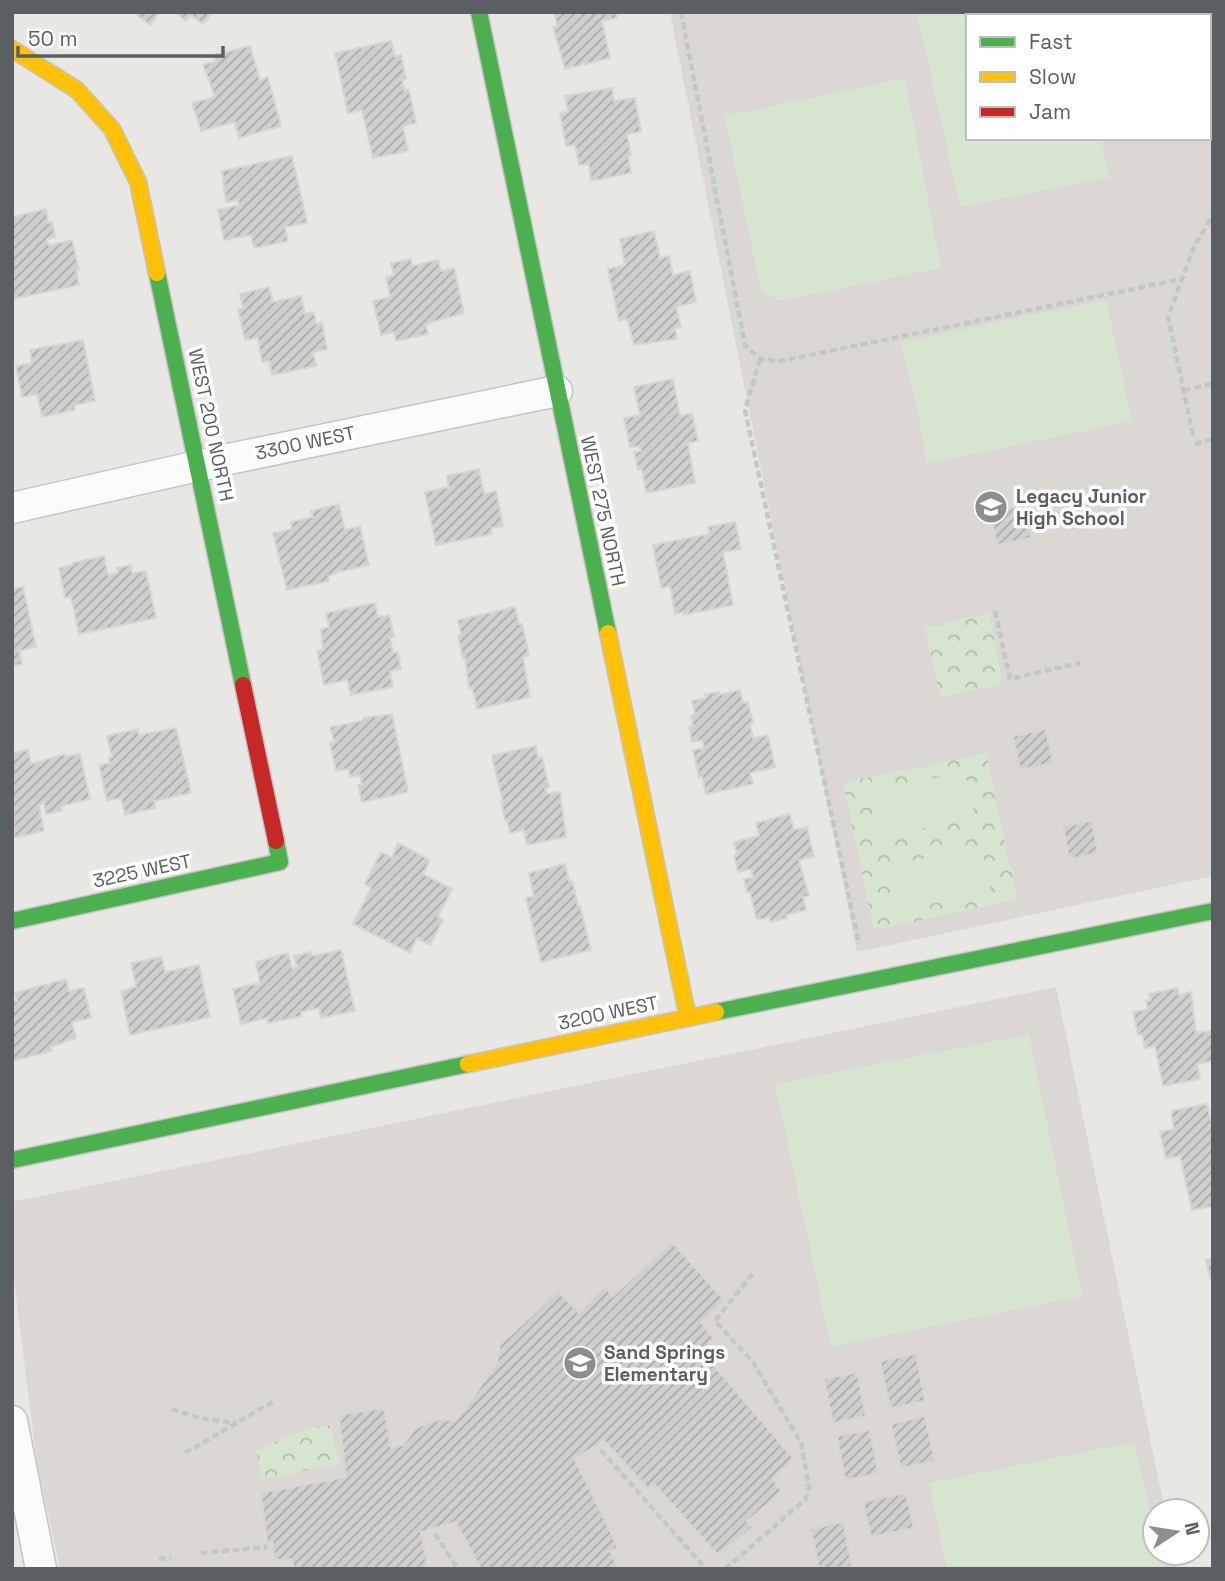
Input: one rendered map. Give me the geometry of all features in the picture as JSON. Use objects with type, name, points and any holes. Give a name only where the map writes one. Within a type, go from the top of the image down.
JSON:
[{"type":"street","name":"WEST 275 NORTH","points":[[479,12],[688,1018]]},
{"type":"street","name":"WEST 200 NORTH","points":[[12,48],[77,90],[112,129],[138,182],[280,862]]},
{"type":"street","name":"3300 WEST","points":[[12,508],[557,391]]},
{"type":"street","name":"3225 WEST","points":[[12,921],[280,862]]},
{"type":"street","name":"3200 WEST","points":[[12,1160],[1213,911]]},
{"type":"street","points":[[12,1421],[41,1569]]},
{"type":"path","points":[[681,12],[745,345],[760,359],[781,361],[1182,279]]},
{"type":"path","points":[[1193,435],[1168,317],[1194,247],[1213,215]]},
{"type":"path","points":[[760,359],[745,410],[859,944]]},
{"type":"path","points":[[1184,390],[1213,384]]},
{"type":"path","points":[[1195,444],[1213,439]]},
{"type":"path","points":[[995,611],[1010,680],[1080,663]]},
{"type":"path","points":[[725,1569],[806,1499],[809,1487],[802,1443],[753,1362],[715,1321],[754,1272]]},
{"type":"path","points":[[185,1453],[276,1400]]},
{"type":"path","points":[[172,1409],[199,1418],[237,1423]]},
{"type":"path","points":[[601,1450],[706,1569]]},
{"type":"path","points":[[435,1534],[458,1569]]},
{"type":"path","points":[[201,1553],[267,1547]]},
{"type":"path","points":[[159,1559],[171,1557]]},
{"type":"shaded area","name":"Legacy Junior High School","points":[[670,12],[1213,12],[1213,876],[857,952]]},
{"type":"shaded area","name":"Sand Springs Elementary","points":[[1056,987],[1162,1497],[1141,1497],[1141,1567],[1177,1569],[60,1569],[37,1463],[12,1263],[12,1202]]},
{"type":"green space","points":[[917,12],[1075,12],[966,14],[966,140],[1101,140],[1109,178],[960,207]]},
{"type":"green space","points":[[905,78],[941,268],[780,301],[761,292],[725,116]]},
{"type":"green space","points":[[1106,300],[1132,421],[927,464],[901,342]]},
{"type":"green space","points":[[989,613],[1003,684],[940,697],[925,627]]},
{"type":"green space","points":[[986,753],[1017,900],[874,930],[843,783]]},
{"type":"green space","points":[[965,771],[975,817],[879,838],[868,793]]},
{"type":"green space","points":[[981,846],[991,891],[894,912],[885,867]]},
{"type":"green space","points":[[1029,1034],[1082,1296],[831,1347],[775,1084]]},
{"type":"green space","points":[[331,1425],[339,1464],[262,1479],[256,1450],[307,1429]]},
{"type":"green space","points":[[1134,1442],[1147,1497],[1141,1497],[1141,1567],[1164,1569],[947,1569],[929,1483]]},
{"type":"building","points":[[133,12],[160,12],[150,25]]},
{"type":"building","points":[[174,12],[212,12],[203,24],[191,15],[186,21]]},
{"type":"building","points":[[554,12],[616,12],[617,18],[602,21],[610,58],[565,69],[553,27],[557,26]]},
{"type":"building","points":[[391,41],[395,56],[401,55],[406,79],[402,80],[404,90],[409,89],[416,123],[403,126],[408,151],[373,158],[362,110],[348,113],[335,53]]},
{"type":"building","points":[[250,46],[260,80],[268,77],[281,126],[239,138],[235,122],[201,131],[192,103],[215,97],[203,65],[216,61],[214,55]]},
{"type":"building","points":[[612,88],[614,101],[635,98],[641,132],[627,134],[631,173],[591,181],[589,164],[579,165],[575,145],[566,146],[560,113],[568,112],[565,96]]},
{"type":"building","points":[[292,156],[307,223],[285,227],[288,241],[254,248],[251,235],[224,240],[218,210],[239,205],[238,200],[226,202],[222,171]]},
{"type":"building","points":[[46,209],[48,223],[52,222],[55,237],[47,239],[49,245],[72,240],[79,269],[76,270],[79,285],[12,299],[12,217]]},
{"type":"building","points":[[654,231],[660,258],[669,256],[673,275],[690,271],[696,302],[676,307],[681,327],[675,328],[677,339],[634,345],[627,319],[619,321],[608,269],[625,265],[620,239]]},
{"type":"building","points":[[411,259],[412,266],[438,260],[441,271],[454,268],[464,313],[426,324],[428,334],[396,341],[394,332],[381,335],[373,301],[390,297],[386,277],[394,275],[391,263]]},
{"type":"building","points":[[269,287],[273,302],[301,296],[305,314],[314,312],[316,324],[322,322],[327,349],[313,352],[316,366],[272,375],[269,361],[262,362],[258,338],[245,340],[238,309],[243,308],[240,294]]},
{"type":"building","points":[[83,340],[95,401],[74,405],[75,410],[42,417],[37,394],[22,397],[16,366],[32,363],[30,350]]},
{"type":"building","points":[[673,379],[680,416],[692,413],[698,441],[688,443],[695,483],[646,493],[642,469],[638,470],[634,452],[641,451],[639,446],[630,448],[624,418],[640,415],[634,387]]},
{"type":"building","points":[[479,469],[484,494],[496,491],[503,526],[491,528],[492,534],[436,545],[425,492],[449,487],[447,476]]},
{"type":"building","points":[[339,504],[345,530],[360,526],[369,565],[328,576],[329,581],[287,590],[273,533],[292,529],[291,522],[313,517],[311,511]]},
{"type":"building","points":[[1024,505],[1031,538],[997,545],[990,512]]},
{"type":"building","points":[[735,522],[741,549],[723,552],[733,605],[683,615],[683,612],[675,614],[670,586],[661,588],[653,545],[710,534],[708,527]]},
{"type":"building","points":[[104,556],[108,575],[118,573],[117,568],[131,565],[132,573],[146,571],[156,618],[79,634],[71,597],[65,598],[59,568]]},
{"type":"building","points":[[23,587],[36,647],[19,651],[22,664],[12,666],[12,589]]},
{"type":"building","points":[[375,603],[378,617],[389,615],[394,637],[390,638],[393,653],[398,652],[401,669],[390,671],[393,687],[351,695],[347,680],[324,685],[317,651],[323,649],[321,629],[329,627],[326,613]]},
{"type":"building","points":[[515,607],[529,655],[523,657],[530,697],[477,709],[472,687],[469,688],[465,658],[463,659],[458,636],[461,635],[458,620]]},
{"type":"building","points":[[740,690],[743,703],[748,702],[753,738],[768,735],[775,767],[750,773],[753,784],[706,794],[702,777],[699,778],[693,750],[704,748],[702,740],[692,742],[689,727],[693,726],[691,716],[695,715],[692,701],[706,698],[705,694],[719,692],[719,695]]},
{"type":"building","points":[[392,714],[408,792],[362,802],[358,785],[362,784],[360,775],[350,777],[348,769],[336,771],[330,743],[334,742],[330,727]]},
{"type":"building","points":[[176,728],[191,793],[154,801],[155,808],[125,815],[121,798],[107,801],[99,765],[110,763],[109,757],[112,757],[107,736],[138,729],[139,735]]},
{"type":"building","points":[[1046,729],[1053,763],[1020,770],[1013,736]]},
{"type":"building","points":[[536,746],[538,758],[542,757],[549,787],[545,788],[547,794],[560,792],[566,837],[527,845],[524,830],[510,833],[492,757]]},
{"type":"building","points":[[28,750],[31,764],[65,754],[65,757],[80,754],[90,799],[61,806],[62,811],[46,814],[44,803],[39,805],[44,831],[14,838],[12,753]]},
{"type":"building","points":[[790,814],[794,830],[807,827],[814,857],[799,860],[809,896],[803,897],[806,910],[770,922],[769,917],[759,920],[756,918],[744,879],[753,878],[751,869],[738,872],[734,842],[759,836],[756,823]]},
{"type":"building","points":[[1092,821],[1098,853],[1069,859],[1063,826]]},
{"type":"building","points":[[398,843],[430,860],[423,874],[452,889],[438,917],[443,920],[430,945],[417,938],[410,953],[353,924],[371,888],[365,884],[381,852],[392,858]]},
{"type":"building","points":[[565,864],[580,906],[591,950],[541,962],[526,898],[534,896],[529,873]]},
{"type":"building","points":[[341,950],[355,1011],[321,1018],[319,1008],[301,1012],[302,1016],[268,1023],[267,1018],[241,1024],[233,989],[260,983],[256,962],[288,953],[292,968],[297,967],[294,956],[311,952],[312,956]]},
{"type":"building","points":[[162,957],[165,972],[199,965],[210,1017],[130,1035],[121,991],[136,987],[131,963]]},
{"type":"building","points":[[66,979],[69,991],[84,988],[91,1018],[72,1022],[76,1038],[51,1047],[52,1051],[12,1061],[12,1002],[17,1001],[15,993]]},
{"type":"building","points":[[1177,988],[1179,995],[1191,992],[1196,1033],[1213,1030],[1213,1061],[1197,1064],[1200,1079],[1163,1086],[1155,1046],[1145,1048],[1142,1034],[1138,1035],[1133,1012],[1148,1009],[1146,1001],[1151,1000],[1149,994]]},
{"type":"building","points":[[1207,1104],[1213,1121],[1213,1206],[1192,1210],[1180,1156],[1166,1159],[1160,1132],[1174,1129],[1171,1111]]},
{"type":"building","points":[[672,1242],[724,1300],[701,1322],[714,1338],[703,1353],[794,1459],[773,1479],[782,1492],[747,1521],[753,1527],[718,1555],[654,1484],[648,1489],[604,1440],[575,1459],[618,1548],[610,1551],[618,1569],[481,1569],[456,1522],[421,1532],[428,1569],[294,1569],[292,1559],[274,1560],[273,1543],[267,1543],[261,1493],[346,1477],[339,1415],[384,1408],[391,1447],[403,1445],[416,1428],[427,1423],[457,1420],[497,1363],[500,1345],[558,1291],[579,1313],[604,1287],[613,1296]]},
{"type":"building","points":[[1213,1259],[1213,1278],[1210,1279],[1206,1260]]},
{"type":"building","points":[[916,1354],[925,1401],[890,1408],[880,1361]]},
{"type":"building","points":[[857,1372],[866,1416],[833,1423],[824,1379]]},
{"type":"building","points":[[925,1416],[935,1461],[901,1468],[891,1424]]},
{"type":"building","points":[[870,1430],[878,1474],[845,1480],[837,1436]]},
{"type":"building","points":[[906,1493],[914,1528],[871,1537],[863,1502]]},
{"type":"building","points":[[843,1522],[852,1567],[819,1569],[811,1529]]},
{"type":"traffic: fast","points":[[479,12],[608,633]]},
{"type":"traffic: fast","points":[[157,273],[243,685]]},
{"type":"traffic: fast","points":[[12,921],[280,862],[276,841]]},
{"type":"traffic: fast","points":[[716,1012],[1213,911]]},
{"type":"traffic: fast","points":[[12,1160],[468,1064]]},
{"type":"traffic: slow","points":[[12,49],[77,90],[112,129],[138,182],[157,273]]},
{"type":"traffic: slow","points":[[608,633],[688,1018]]},
{"type":"traffic: slow","points":[[468,1064],[716,1012]]},
{"type":"traffic: jam","points":[[243,685],[276,841]]},
{"type":"place","name":"Legacy Junior High School","points":[[991,507]]},
{"type":"place","name":"Sand Springs Elementary","points":[[580,1363]]}]
